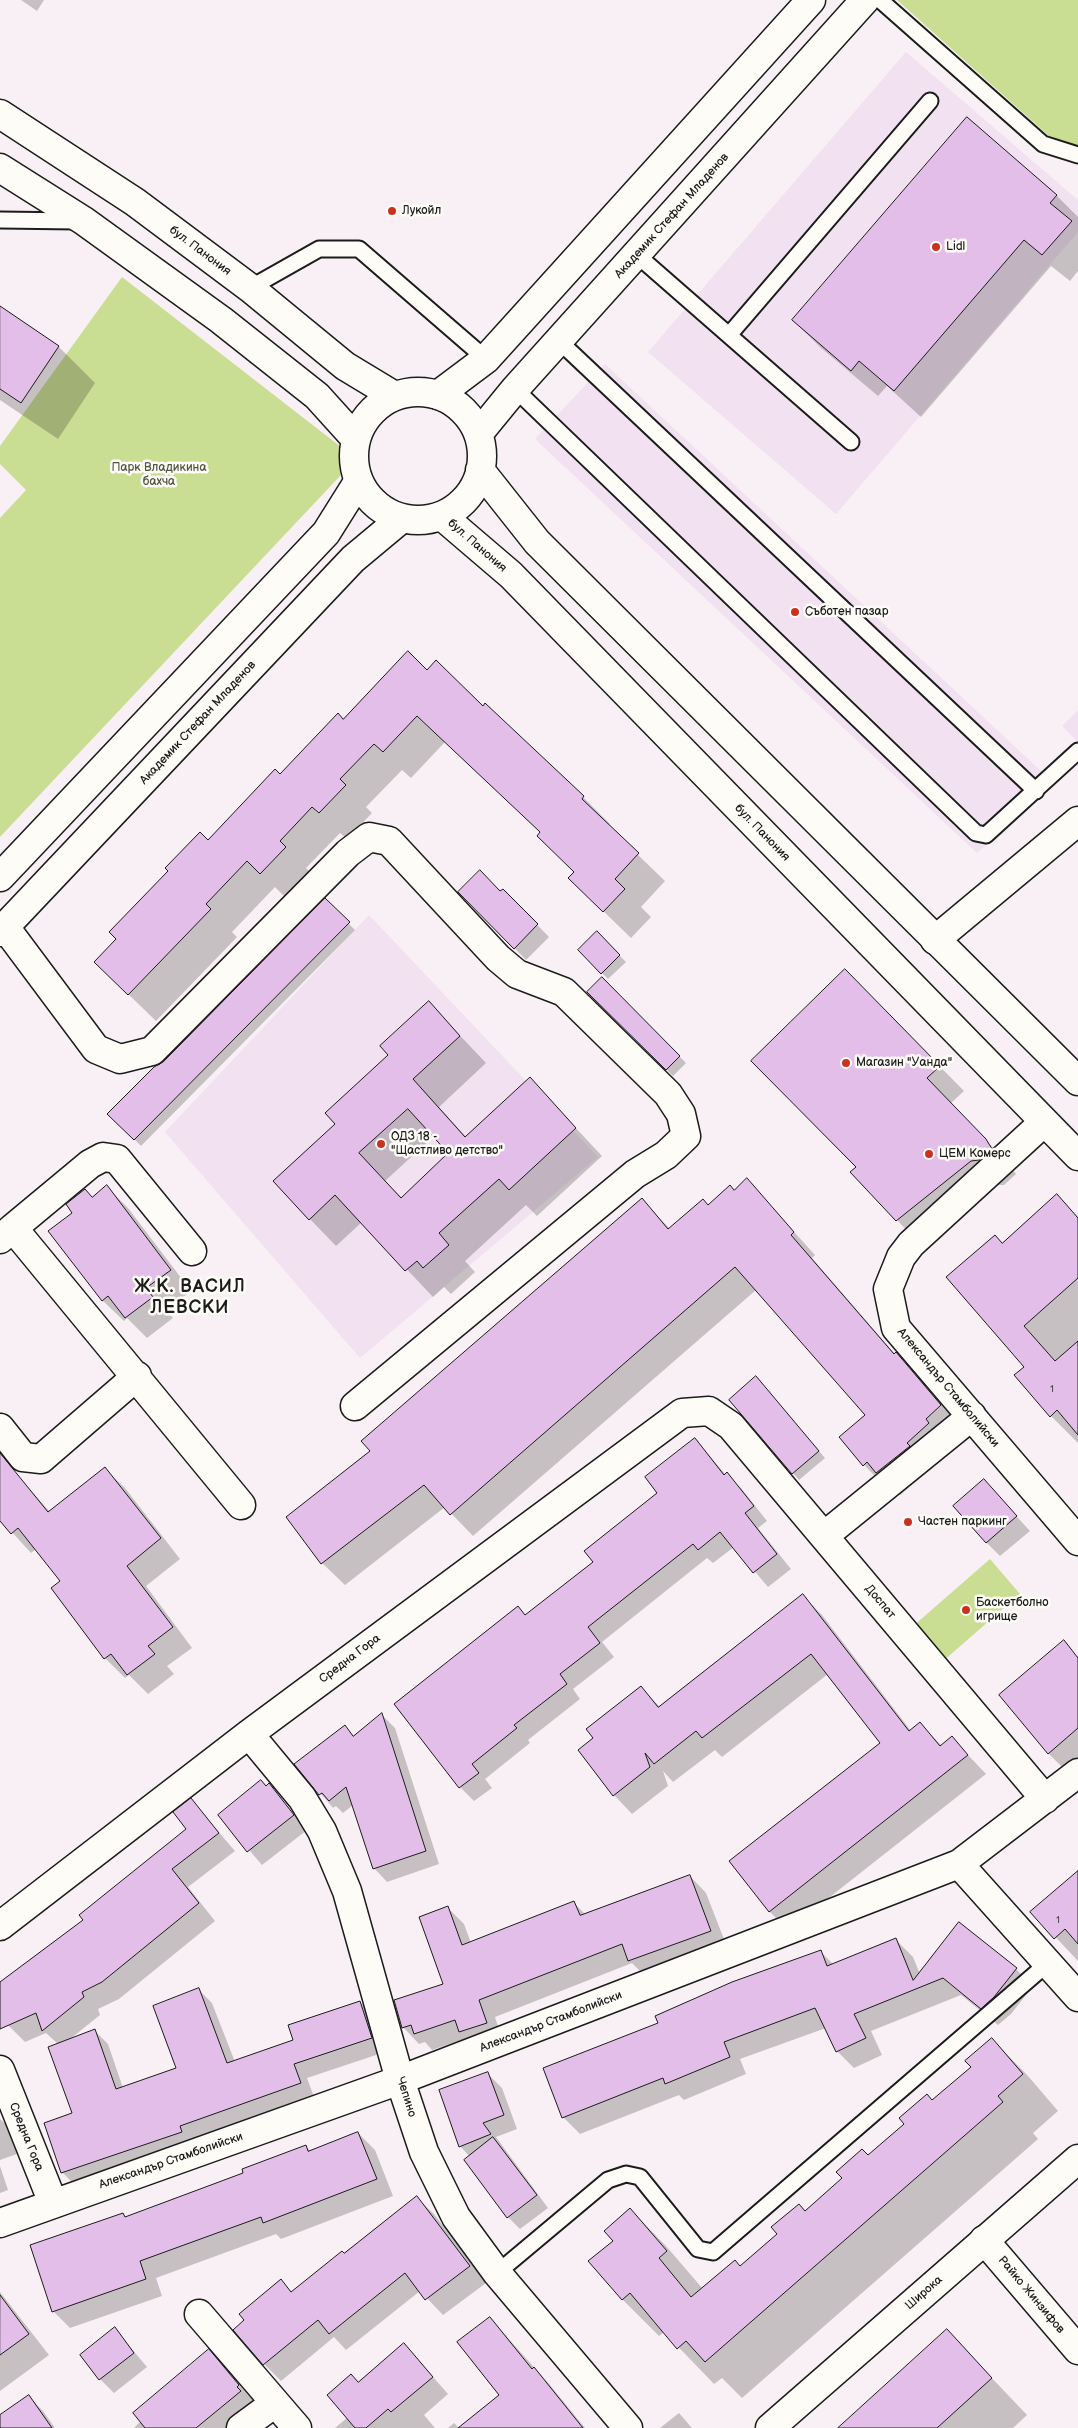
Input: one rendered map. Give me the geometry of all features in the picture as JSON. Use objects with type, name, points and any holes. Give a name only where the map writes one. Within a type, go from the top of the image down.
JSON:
[{"type":"street","points":[[438,395],[486,359],[811,0]]},
{"type":"street","name":"Академик Стефан Младенов","points":[[479,432],[515,389],[865,0]]},
{"type":"street","name":"бул. Панония","points":[[0,114],[135,202],[250,288],[345,366],[393,395]]},
{"type":"street","points":[[0,168],[84,221],[220,320],[317,396],[355,438],[373,410],[393,395],[414,392],[438,395],[460,407],[479,432]]},
{"type":"street","name":"бул. Панония","points":[[355,438],[353,457],[358,482],[375,505],[401,519],[422,521],[442,516],[467,498],[480,470],[482,448],[479,432]]},
{"type":"street","points":[[480,470],[538,542],[1078,1082]]},
{"type":"street","points":[[0,877],[326,533],[358,482]]},
{"type":"street","name":"бул. Панония","points":[[442,516],[511,575],[1043,1123],[1078,1156]]},
{"type":"street","name":"Академик Стефан Младенов","points":[[2,929],[353,559],[401,519]]},
{"type":"street","points":[[935,940],[1078,821]]},
{"type":"street","points":[[2,929],[96,1049],[120,1059],[152,1051],[348,853],[369,837],[389,841],[498,958],[517,974],[564,992],[668,1094],[680,1114],[686,1136],[666,1156],[635,1174],[355,1406]]},
{"type":"street","name":"Александър Стамболийски","points":[[1043,1123],[911,1244],[893,1272],[888,1289],[896,1328],[1078,1541]]},
{"type":"street","points":[[192,1251],[117,1160],[103,1157],[90,1164],[7,1234],[137,1376],[242,1505]]},
{"type":"street","points":[[0,1428],[23,1457],[40,1459],[137,1376]]},
{"type":"street","name":"Доспат","points":[[709,1411],[731,1426],[1046,1799]]},
{"type":"street","name":"Средна Гора","points":[[0,1926],[249,1734],[682,1413],[709,1411]]},
{"type":"street","points":[[824,1536],[972,1416]]},
{"type":"street","name":"Чепино","points":[[249,1734],[302,1798],[322,1831],[347,1891],[400,2080],[424,2152],[456,2217],[497,2273],[628,2428]]},
{"type":"street","name":"Александър Стамболийски","points":[[0,2223],[400,2080],[959,1864],[1078,1773]]},
{"type":"street","points":[[959,1864],[1078,1996]]},
{"type":"street","name":"Средна Гора","points":[[0,2070],[53,2203]]},
{"type":"street","name":"Широка","points":[[770,2428],[1078,2159]]},
{"type":"street","name":"Райко Жинзифов","points":[[984,2240],[1078,2350]]},
{"type":"street","points":[[199,2314],[297,2428]]},
{"type":"street","points":[[242,2428],[275,2403]]},
{"type":"lane","points":[[880,0],[1043,144],[1078,156]]},
{"type":"lane","points":[[729,335],[930,100]]},
{"type":"lane","points":[[0,220],[84,221]]},
{"type":"lane","points":[[250,288],[319,249],[359,248],[486,359]]},
{"type":"lane","points":[[637,255],[852,442]]},
{"type":"lane","points":[[559,341],[1036,791]]},
{"type":"lane","points":[[515,389],[976,833],[986,835],[1078,751]]},
{"type":"lane","points":[[497,2273],[608,2180],[626,2174],[640,2177],[698,2249],[713,2252],[1048,1963]]},
{"type":"shaded area","points":[[906,52],[1078,200],[1078,232],[836,514],[648,352]]},
{"type":"shaded area","name":"Съботен пазар","points":[[605,364],[1055,784],[977,853],[535,439]]},
{"type":"shaded area","points":[[1078,710],[1078,742],[1062,726]]},
{"type":"shaded area","name":"ОДЗ 18 - \"Щастливо детство\"","points":[[369,915],[598,1157],[360,1358],[165,1132]]},
{"type":"green space","points":[[897,0],[1078,0],[1078,162]]},
{"type":"green space","name":"Парк Владикина бахча","points":[[122,277],[341,447],[341,475],[0,837],[0,518],[26,490],[0,464],[0,446]]},
{"type":"green space","name":"Баскетболно игрище","points":[[990,1559],[1020,1594],[942,1662],[912,1627]]},
{"type":"building","name":"Lidl","points":[[967,117],[1057,195],[1050,203],[1072,221],[1042,255],[1024,240],[894,391],[859,361],[851,371],[792,320]]},
{"type":"building","points":[[0,306],[59,346],[21,403],[0,389]]},
{"type":"building","points":[[408,651],[427,670],[436,660],[483,706],[485,703],[584,796],[582,799],[639,853],[615,879],[625,889],[603,912],[568,878],[574,872],[537,836],[540,832],[417,716],[383,752],[374,744],[340,779],[346,785],[319,813],[312,807],[280,841],[286,847],[260,874],[247,861],[206,904],[211,909],[128,995],[94,962],[116,939],[109,932],[168,871],[165,868],[200,832],[208,840],[275,769],[280,774],[338,713],[343,719]]},
{"type":"building","points":[[480,870],[500,891],[503,889],[538,924],[514,949],[458,892]]},
{"type":"building","points":[[325,898],[350,922],[134,1140],[107,1114],[154,1067],[163,1062]]},
{"type":"building","points":[[597,931],[620,955],[601,974],[578,950]]},
{"type":"building","name":"Магазин \"Уанда\"","points":[[845,969],[940,1066],[927,1078],[986,1139],[992,1149],[979,1160],[971,1161],[896,1221],[850,1172],[856,1167],[751,1061]]},
{"type":"building","points":[[602,977],[680,1056],[666,1070],[587,992]]},
{"type":"building","points":[[429,1001],[460,1036],[413,1079],[465,1137],[530,1077],[576,1128],[509,1190],[499,1179],[439,1233],[449,1245],[423,1268],[417,1261],[405,1271],[335,1195],[309,1220],[273,1181],[335,1124],[325,1113],[388,1055],[380,1046]],"holes":[[[408,1109],[448,1153],[401,1198],[359,1153]]]},
{"type":"building","points":[[747,1178],[794,1232],[791,1235],[941,1405],[926,1419],[929,1423],[907,1443],[910,1446],[876,1473],[867,1462],[863,1466],[839,1437],[865,1415],[735,1267],[450,1515],[424,1485],[321,1564],[286,1517],[370,1451],[361,1441],[642,1198],[668,1229],[703,1199],[708,1205],[730,1185],[734,1190]]},
{"type":"building","points":[[107,1185],[171,1270],[146,1288],[153,1297],[125,1318],[108,1296],[102,1301],[48,1231],[72,1213],[66,1204],[85,1189],[92,1197]]},
{"type":"building","points":[[1057,1194],[1078,1218],[1078,1278],[1024,1326],[1055,1361],[1078,1341],[1078,1435],[1057,1410],[1050,1417],[1014,1375],[1024,1367],[946,1277],[995,1235],[1002,1243]]},
{"type":"building","points":[[756,1376],[819,1451],[792,1474],[729,1400]]},
{"type":"building","points":[[695,1438],[724,1475],[727,1472],[754,1506],[745,1513],[777,1554],[753,1573],[720,1532],[698,1550],[693,1544],[588,1627],[600,1643],[560,1674],[567,1684],[514,1725],[517,1728],[472,1764],[479,1773],[459,1788],[394,1704],[518,1606],[525,1615],[593,1562],[584,1551],[657,1493],[645,1477]]},
{"type":"building","points":[[0,1453],[48,1512],[105,1467],[161,1538],[127,1566],[173,1627],[148,1646],[155,1654],[127,1675],[111,1654],[104,1659],[51,1588],[60,1581],[18,1528],[11,1534],[0,1521]]},
{"type":"building","points":[[984,1479],[1017,1516],[986,1543],[953,1506]]},
{"type":"building","points":[[803,1594],[909,1731],[920,1722],[940,1746],[952,1736],[968,1755],[769,1912],[729,1861],[880,1743],[811,1654],[702,1738],[696,1731],[654,1764],[645,1753],[650,1767],[613,1796],[578,1750],[593,1738],[586,1729],[641,1686],[658,1707]]},
{"type":"building","points":[[1064,1640],[1078,1658],[1078,1728],[1048,1754],[999,1695]]},
{"type":"building","points":[[382,1713],[426,1851],[373,1869],[346,1787],[329,1801],[322,1793],[319,1795],[294,1764],[345,1725],[353,1736]]},
{"type":"building","points":[[261,1780],[266,1786],[269,1783],[294,1815],[247,1852],[218,1815]]},
{"type":"building","points":[[191,1798],[219,1833],[172,1869],[199,1903],[102,1982],[82,1992],[84,1997],[42,2031],[36,2013],[0,2029],[0,1982],[83,1920],[79,1915],[186,1829],[173,1812]]},
{"type":"building","points":[[1078,1871],[1078,1944],[1065,1929],[1054,1939],[1030,1912]]},
{"type":"building","points":[[690,1875],[711,1931],[628,1961],[622,1944],[479,2000],[487,2023],[459,2032],[455,2020],[414,2034],[411,2025],[402,2028],[394,2000],[443,1984],[419,1917],[448,1906],[462,1945],[574,1901],[580,1915]]},
{"type":"building","points":[[959,1922],[1017,1968],[994,1997],[981,2009],[943,1978],[854,2014],[866,2038],[836,2052],[815,2008],[724,2042],[730,2057],[665,2084],[663,2078],[562,2118],[543,2068],[658,2023],[655,2016],[732,1982],[821,1950],[827,1966],[896,1938],[913,1980]]},
{"type":"building","points":[[199,1988],[227,2063],[293,2040],[288,2025],[360,2001],[372,2038],[294,2064],[301,2083],[180,2126],[182,2132],[61,2173],[44,2123],[72,2113],[48,2047],[95,2029],[116,2089],[176,2068],[153,2006]]},
{"type":"building","points":[[992,2038],[1023,2074],[998,2096],[1003,2102],[705,2362],[686,2341],[677,2349],[630,2293],[622,2300],[588,2261],[613,2241],[604,2231],[630,2208],[667,2251],[659,2258],[691,2297],[735,2260],[740,2266],[777,2234],[771,2227],[799,2204],[805,2211],[842,2178],[836,2172],[862,2149],[868,2155],[904,2124],[899,2118],[927,2094],[932,2100],[971,2067],[965,2061]]},
{"type":"building","points":[[488,2072],[504,2115],[483,2123],[491,2134],[459,2147],[439,2090]]},
{"type":"building","points":[[358,2132],[377,2179],[263,2223],[261,2217],[140,2261],[146,2279],[52,2312],[30,2245],[123,2213],[125,2217],[243,2173],[242,2169],[306,2145],[308,2151]]},
{"type":"building","points":[[493,2137],[537,2195],[507,2218],[464,2160]]},
{"type":"building","points":[[417,2196],[470,2266],[425,2300],[405,2273],[329,2334],[318,2320],[263,2365],[233,2330],[244,2320],[239,2314],[281,2279],[291,2292],[342,2251],[344,2253]]},
{"type":"building","points":[[0,2295],[29,2334],[0,2355]]},
{"type":"building","points":[[490,2317],[532,2369],[534,2367],[583,2428],[458,2428],[499,2395],[457,2342]]},
{"type":"building","points":[[115,2327],[134,2353],[99,2380],[80,2355]]},
{"type":"building","points":[[947,2329],[992,2378],[937,2428],[838,2428]]},
{"type":"building","points":[[404,2343],[433,2377],[391,2412],[388,2409],[366,2428],[355,2428],[327,2395],[351,2374],[358,2382]]},
{"type":"building","points":[[209,2349],[239,2385],[237,2387],[241,2391],[196,2428],[145,2428],[133,2413]]},
{"type":"building","points":[[29,2395],[52,2428],[0,2428],[0,2415]]},
{"type":"place","name":"Лукойл","points":[[392,211]]},
{"type":"place","name":"Lidl","points":[[936,247]]},
{"type":"place","name":"Съботен пазар","points":[[795,612]]},
{"type":"place","name":"Магазин \"Уанда\"","points":[[846,1063]]},
{"type":"place","name":"ОДЗ 18 - \"Щастливо детство\"","points":[[381,1144]]},
{"type":"place","name":"ЦЕМ Комерс","points":[[929,1154]]},
{"type":"place","name":"Частен паркинг","points":[[908,1522]]},
{"type":"place","name":"Баскетболно игрище","points":[[966,1610]]},
{"type":"district","name":"Ж.К. ВАСИЛ ЛЕВСКИ","points":[[190,1297]]}]
